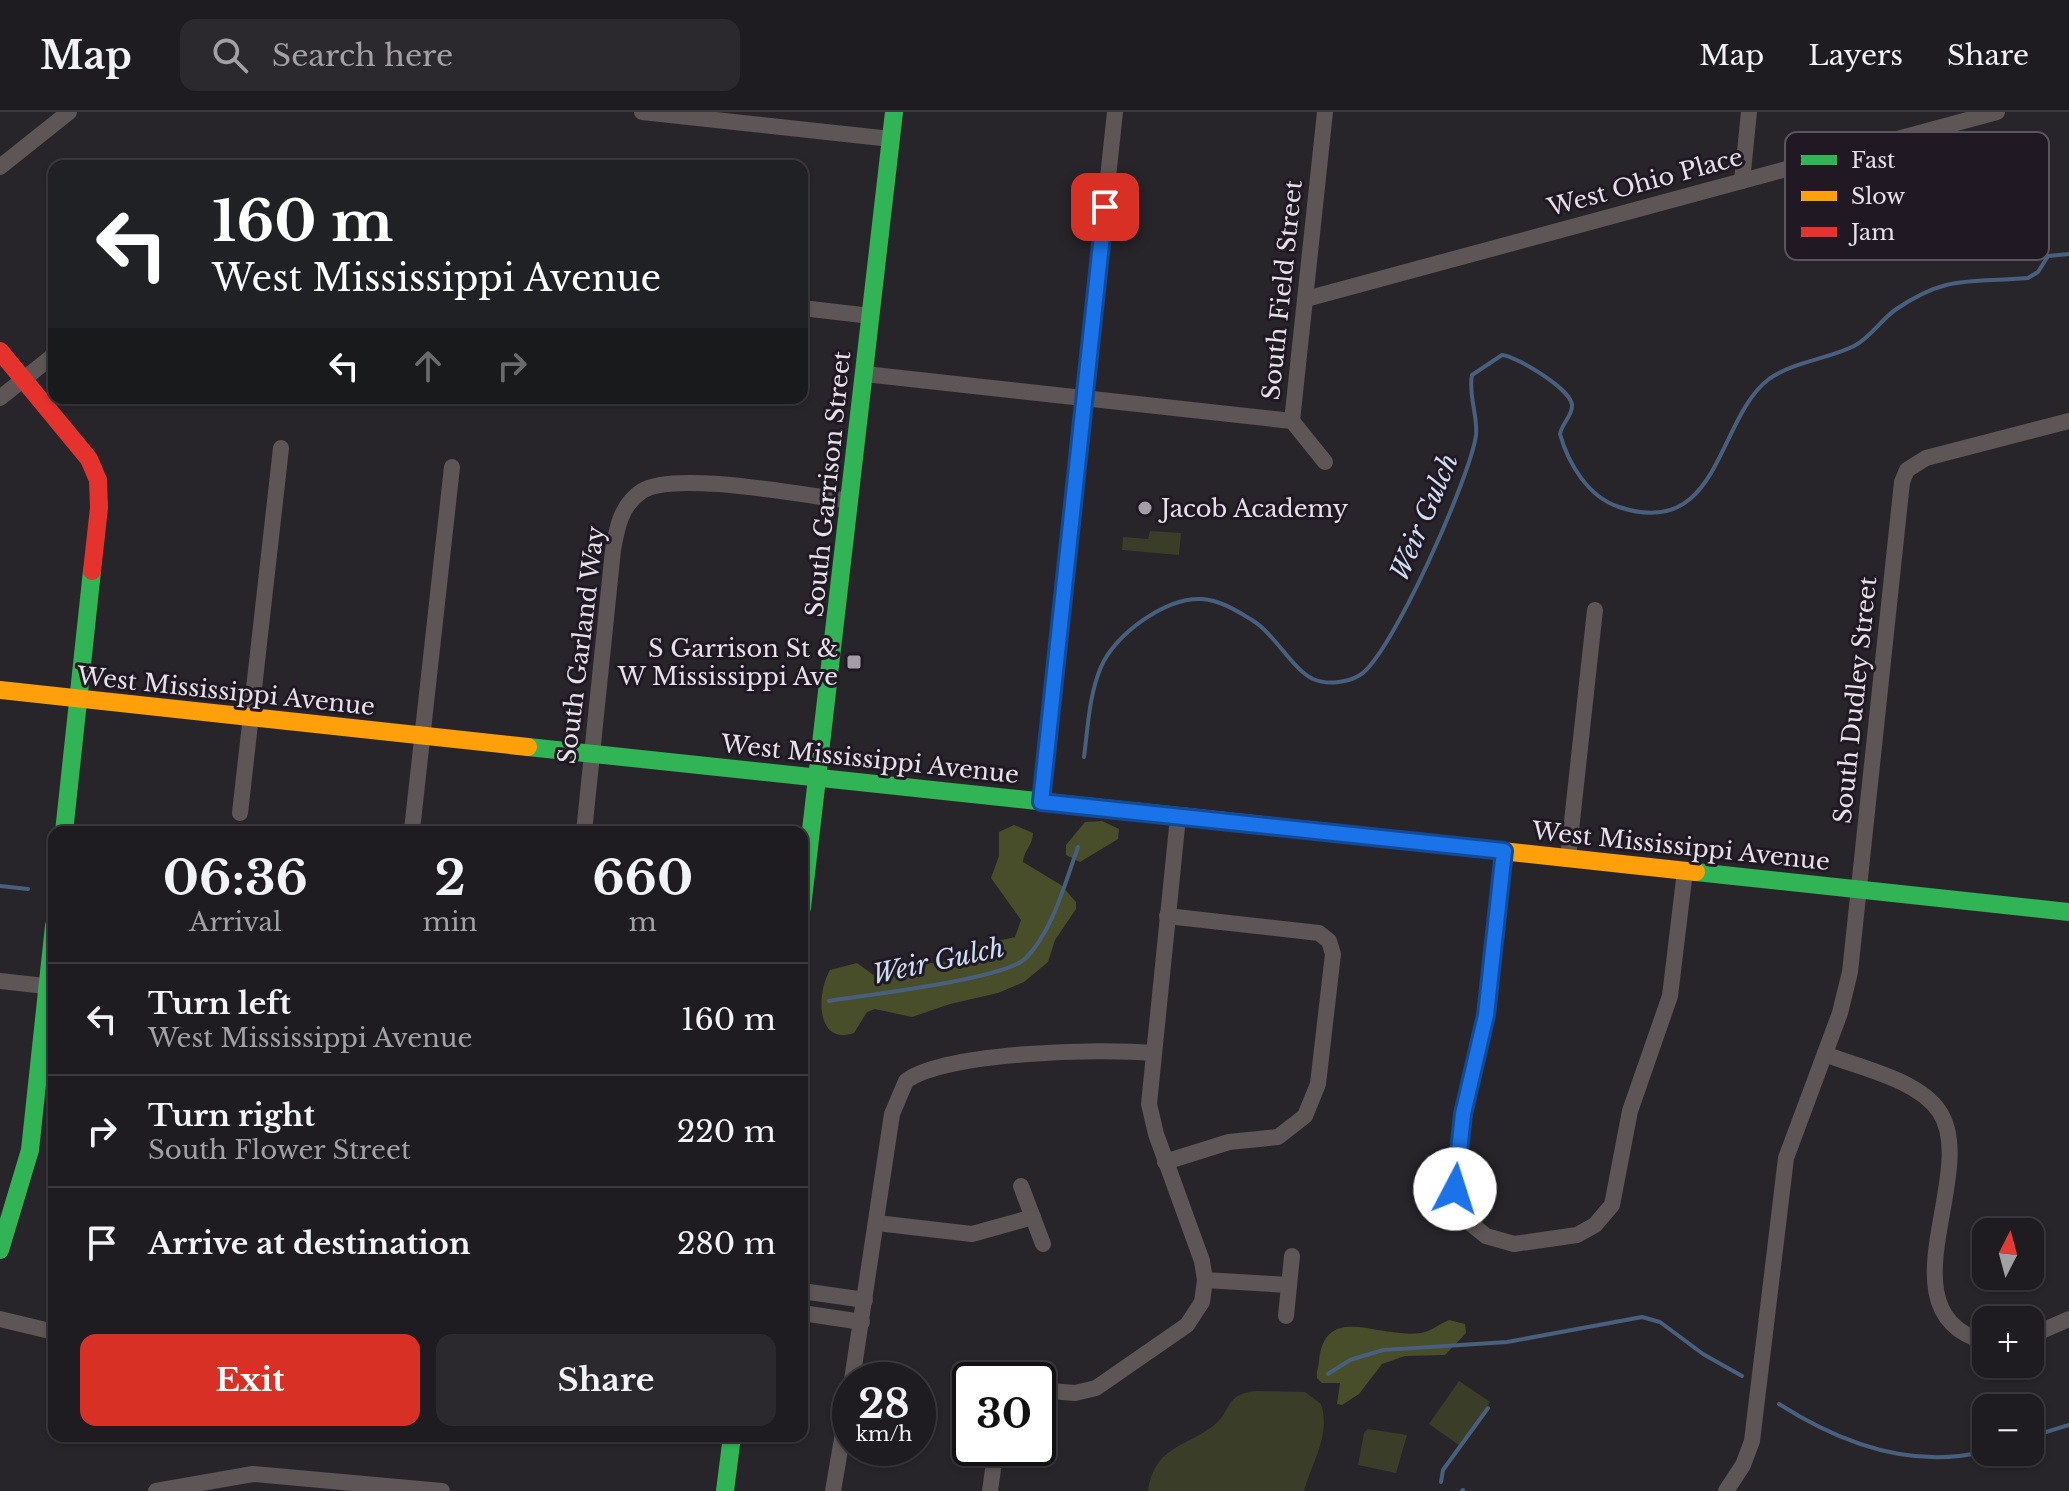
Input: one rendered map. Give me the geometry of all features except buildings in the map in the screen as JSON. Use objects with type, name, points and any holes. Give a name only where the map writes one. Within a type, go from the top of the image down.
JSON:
[{"type":"main road","name":"South Garrison Street","points":[[808,862],[894,112]]},
{"type":"main road","points":[[0,351],[89,459],[98,480],[99,508],[65,826]]},
{"type":"main road","name":"West Mississippi Avenue","points":[[0,690],[2069,912]]},
{"type":"main road","points":[[0,1250],[30,1150],[48,1010]]},
{"type":"main road","points":[[725,1491],[731,1442]]},
{"type":"street","points":[[0,167],[69,112]]},
{"type":"street","points":[[642,112],[891,139]]},
{"type":"street","points":[[1041,802],[1115,112]]},
{"type":"street","name":"South Field Street","points":[[1325,112],[1292,421],[1325,462]]},
{"type":"street","points":[[1742,181],[1749,112]]},
{"type":"street","name":"West Ohio Place","points":[[1911,132],[1963,117],[1997,112]]},
{"type":"street","name":"West Ohio Place","points":[[1306,299],[1785,169]]},
{"type":"street","points":[[808,309],[871,316]]},
{"type":"street","points":[[0,398],[48,360]]},
{"type":"street","points":[[865,374],[1292,421]]},
{"type":"street","name":"South Dudley Street","points":[[1726,1491],[1743,1465],[1752,1441],[1786,1158],[1848,982],[1900,493],[1907,470],[1926,458],[2069,421]]},
{"type":"street","points":[[240,813],[281,448]]},
{"type":"street","points":[[412,826],[452,467]]},
{"type":"street","name":"South Garland Way","points":[[585,826],[615,540],[620,517],[633,498],[647,488],[676,482],[850,501]]},
{"type":"street","points":[[1568,858],[1595,610]]},
{"type":"street","points":[[1056,1391],[1082,1392],[1105,1382],[1190,1322],[1202,1302],[1205,1280],[1199,1253],[1165,1162],[1150,1111],[1152,1053],[1178,817]]},
{"type":"street","points":[[1504,851],[1486,1015],[1463,1114],[1455,1189],[1460,1209],[1470,1223],[1486,1236],[1514,1244],[1581,1234],[1604,1217],[1612,1205],[1630,1111],[1670,996],[1685,871]]},
{"type":"street","points":[[1165,1162],[1229,1142],[1278,1137],[1305,1116],[1318,1084],[1333,956],[1329,941],[1319,933],[1167,916]]},
{"type":"street","points":[[0,981],[48,987]]},
{"type":"street","points":[[855,1362],[893,1107],[902,1086],[910,1078],[939,1069],[1037,1053],[1103,1049],[1152,1053]]},
{"type":"street","points":[[1825,1054],[1916,1090],[1942,1115],[1948,1147],[1936,1292],[1941,1308],[1956,1328],[1972,1335]]},
{"type":"street","points":[[1021,1186],[1043,1244]]},
{"type":"street","points":[[877,1223],[964,1235],[1033,1217]]},
{"type":"street","points":[[1286,1316],[1292,1256]]},
{"type":"street","points":[[1205,1280],[1289,1285]]},
{"type":"street","points":[[808,1292],[865,1300]]},
{"type":"street","points":[[808,1314],[862,1322]]},
{"type":"street","points":[[0,1319],[48,1331]]},
{"type":"street","points":[[2044,1330],[2069,1319]]},
{"type":"street","points":[[833,1491],[837,1466]]},
{"type":"street","points":[[990,1491],[993,1466]]},
{"type":"street","points":[[156,1491],[253,1474],[442,1491]]},
{"type":"green space","points":[[1150,531],[1181,533],[1179,555],[1122,550],[1123,537],[1148,539]]},
{"type":"green space","points":[[1102,821],[1119,829],[1118,839],[1080,862],[1066,855],[1066,845],[1085,822]]},
{"type":"green space","points":[[1014,825],[1033,833],[1023,862],[1061,885],[1076,902],[1076,909],[1055,940],[1048,962],[1024,982],[998,993],[912,1017],[875,1009],[867,1012],[854,1033],[841,1035],[832,1032],[822,1015],[821,1004],[830,970],[857,963],[875,976],[882,976],[888,970],[913,961],[940,964],[976,946],[1015,937],[1021,920],[991,878],[999,856],[999,832]]},
{"type":"green space","points":[[1449,1320],[1465,1324],[1466,1333],[1445,1355],[1405,1356],[1382,1364],[1359,1394],[1342,1405],[1337,1404],[1340,1383],[1322,1383],[1317,1378],[1324,1342],[1332,1332],[1356,1327],[1405,1334],[1421,1333]]},
{"type":"green space","points":[[1459,1381],[1490,1402],[1459,1445],[1429,1424]]},
{"type":"green space","points":[[1255,1391],[1305,1392],[1321,1404],[1322,1438],[1304,1491],[1148,1491],[1157,1465],[1164,1456],[1213,1426],[1238,1396]]},
{"type":"green space","points":[[1368,1429],[1407,1435],[1396,1473],[1358,1465],[1364,1433]]},
{"type":"waterway","name":"Weir Gulch","points":[[2049,256],[2069,254]]},
{"type":"waterway","name":"Weir Gulch","points":[[1084,757],[1094,689],[1101,667],[1130,630],[1173,604],[1202,599],[1234,610],[1260,626],[1298,668],[1313,679],[1337,682],[1360,675],[1374,661],[1391,635],[1428,562],[1460,487],[1476,435],[1472,375],[1502,355],[1542,374],[1569,398],[1572,409],[1560,434],[1574,467],[1589,487],[1619,507],[1653,513],[1678,507],[1697,492],[1712,471],[1752,397],[1778,373],[1854,346],[1913,298],[1959,282],[2028,278],[2038,272],[2046,260]]},
{"type":"waterway","name":"Weir Gulch","points":[[829,1001],[992,973],[1026,958],[1051,920],[1078,847]]},
{"type":"waterway","name":"Weir Gulch","points":[[0,886],[28,889]]},
{"type":"waterway","points":[[1328,1374],[1350,1360],[1383,1350],[1507,1342],[1642,1317],[1660,1322],[1703,1354],[1742,1376]]},
{"type":"waterway","points":[[1779,1404],[1827,1430],[1878,1449],[1931,1457],[1972,1454]]},
{"type":"waterway","points":[[1441,1482],[1443,1470],[1488,1408]]},
{"type":"waterway","points":[[2044,1433],[2069,1425]]},
{"type":"traffic: fast","points":[[808,856],[894,112]]},
{"type":"traffic: fast","points":[[65,826],[92,571]]},
{"type":"traffic: fast","points":[[528,747],[1179,816]]},
{"type":"traffic: fast","points":[[1696,872],[2069,912]]},
{"type":"traffic: fast","points":[[0,1250],[30,1150],[48,982]]},
{"type":"traffic: fast","points":[[725,1491],[731,1442]]},
{"type":"traffic: slow","points":[[0,690],[528,747]]},
{"type":"traffic: slow","points":[[1179,816],[1696,872]]},
{"type":"traffic: jam","points":[[0,351],[89,459],[98,480],[99,508],[92,571]]},
{"type":"place","name":"Jacob Academy","points":[[1145,508]]},
{"type":"place","name":"S Garrison St & W Mississippi Ave","points":[[854,662]]},
{"type":"route","points":[[1105,207],[1041,802],[1504,851],[1486,1015],[1466,1095],[1455,1189]]}]
